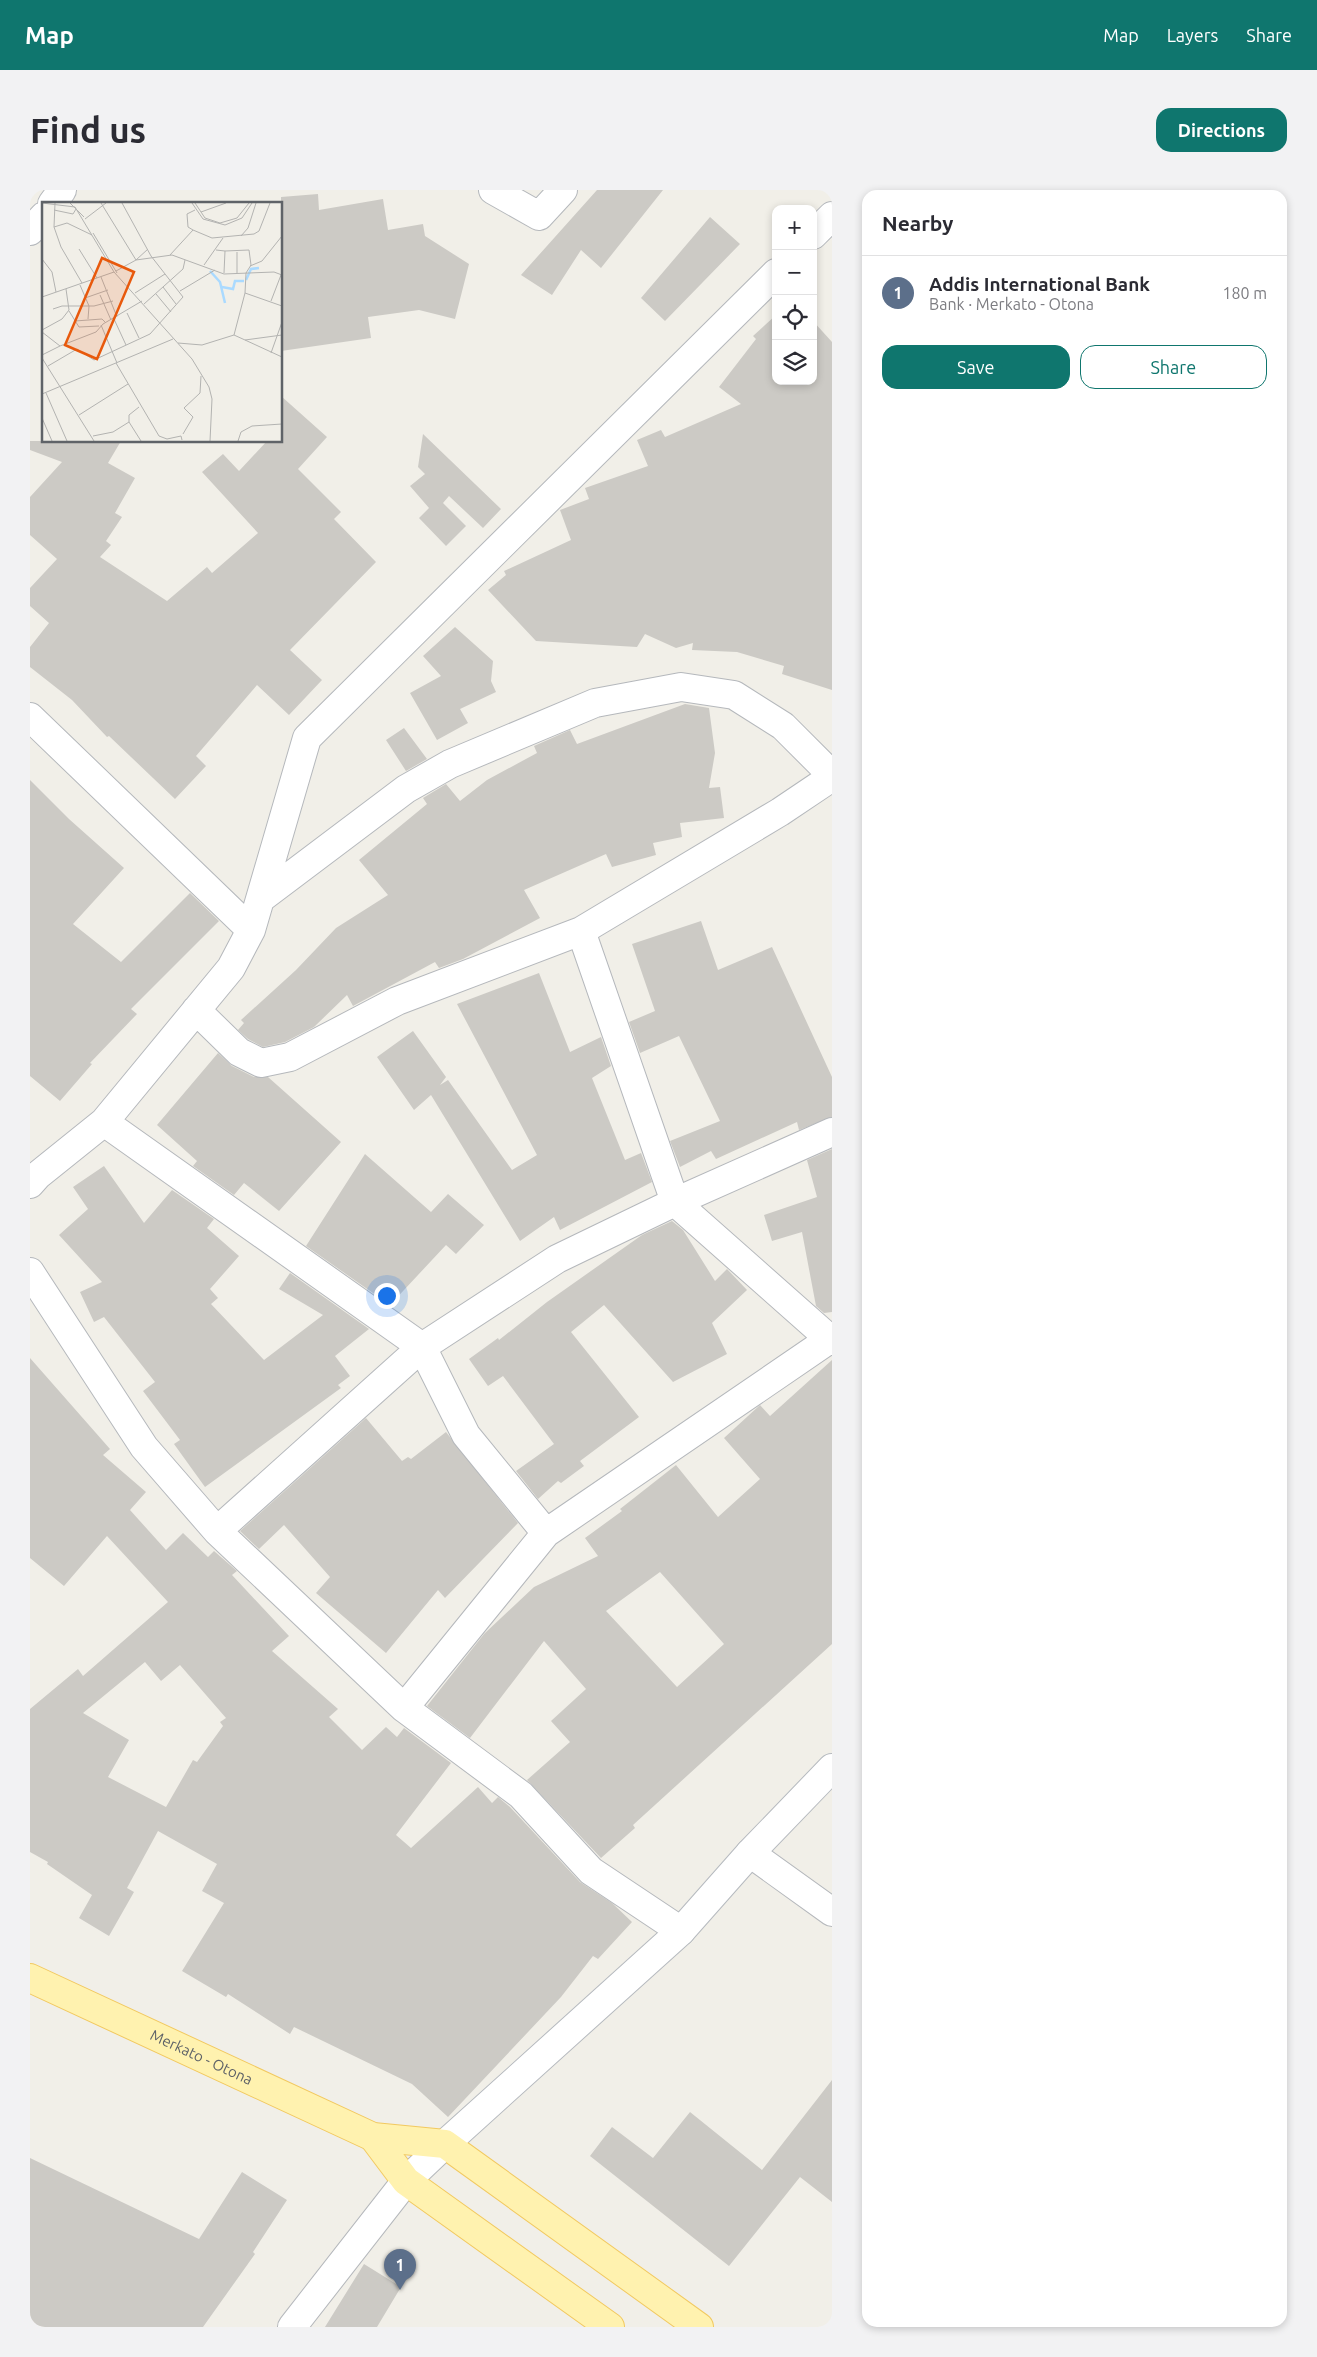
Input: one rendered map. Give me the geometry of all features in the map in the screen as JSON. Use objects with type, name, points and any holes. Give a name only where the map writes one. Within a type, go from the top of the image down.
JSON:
[{"type":"main road","name":"Merkato - Otona","points":[[30,1978],[373,2138]]},
{"type":"main road","points":[[373,2138],[445,2144],[699,2327]]},
{"type":"main road","points":[[373,2138],[406,2181],[610,2327]]},
{"type":"street","points":[[53,202],[62,190]]},
{"type":"street","points":[[493,190],[539,216],[563,190]]},
{"type":"street","points":[[817,231],[832,216]]},
{"type":"street","points":[[30,231],[42,218]]},
{"type":"street","points":[[33,1175],[104,1122],[231,968],[251,930],[307,738],[772,277]]},
{"type":"street","points":[[196,1010],[239,1052],[261,1063],[290,1057],[397,1001],[581,931],[780,812],[832,776],[783,726],[734,695],[681,687],[595,702],[450,764],[406,789],[260,898]]},
{"type":"street","points":[[30,717],[251,930]]},
{"type":"street","points":[[404,1708],[546,1533],[831,1340],[675,1202],[581,931]]},
{"type":"street","points":[[104,1122],[422,1347],[466,1436],[546,1533]]},
{"type":"street","points":[[217,1531],[422,1347],[556,1259],[675,1202],[832,1132]]},
{"type":"street","points":[[30,1272],[144,1447],[217,1531],[404,1708],[521,1795],[592,1871],[681,1931]]},
{"type":"street","points":[[292,2327],[406,2181],[681,1931],[750,1853],[832,1768]]},
{"type":"street","points":[[750,1853],[832,1912]]},
{"type":"building","points":[[597,190],[663,190],[601,268],[581,250],[552,295],[521,275]]},
{"type":"building","points":[[318,194],[319,210],[383,199],[388,230],[423,224],[425,236],[469,264],[455,319],[419,310],[368,317],[371,338],[282,351],[281,197]]},
{"type":"building","points":[[710,217],[740,244],[665,321],[641,298]]},
{"type":"building","points":[[772,319],[772,385],[817,385],[817,325],[832,342],[832,690],[782,674],[784,666],[737,652],[692,650],[693,643],[676,648],[645,634],[637,647],[536,641],[488,590],[506,575],[504,571],[571,540],[560,510],[589,499],[585,488],[648,466],[637,440],[661,430],[665,437],[741,404],[719,387],[756,339],[753,336]]},
{"type":"building","points":[[282,397],[327,437],[298,469],[341,512],[334,519],[376,562],[290,650],[322,680],[289,715],[257,685],[196,756],[206,766],[175,799],[109,736],[107,737],[72,700],[30,667],[30,647],[49,623],[30,606],[30,588],[57,559],[30,535],[30,497],[62,462],[30,450],[30,441],[120,442],[108,463],[135,478],[115,513],[122,517],[106,541],[111,545],[100,557],[167,601],[207,567],[212,573],[258,533],[202,472],[223,454],[239,471],[266,442],[282,442]]},
{"type":"building","points":[[423,434],[501,509],[483,528],[449,496],[443,503],[466,526],[446,546],[419,518],[429,508],[410,486],[425,474],[418,467]]},
{"type":"building","points":[[455,627],[493,661],[491,681],[496,692],[460,709],[468,723],[437,740],[410,693],[441,676],[423,656]]},
{"type":"building","points":[[685,704],[709,708],[715,753],[709,788],[720,787],[724,818],[680,823],[682,837],[653,843],[656,855],[612,867],[606,854],[524,890],[540,918],[463,959],[439,968],[435,962],[353,1006],[347,995],[314,1027],[285,1042],[263,1047],[248,1039],[238,1030],[244,1023],[241,1020],[296,970],[336,928],[388,895],[359,860],[427,804],[423,798],[446,784],[460,801],[487,780],[537,753],[534,746],[570,730],[577,744]]},
{"type":"building","points":[[404,728],[427,759],[406,771],[386,740]]},
{"type":"building","points":[[30,780],[69,819],[124,868],[73,924],[121,962],[190,893],[219,921],[131,1009],[137,1014],[90,1063],[92,1064],[60,1101],[30,1076]]},
{"type":"building","points":[[701,921],[718,970],[772,947],[832,1077],[832,1117],[799,1130],[797,1122],[716,1159],[711,1151],[680,1167],[670,1141],[720,1121],[679,1036],[640,1053],[629,1022],[655,1011],[632,944]]},
{"type":"building","points":[[539,973],[570,1052],[601,1037],[611,1066],[592,1078],[625,1160],[641,1153],[652,1182],[560,1230],[554,1217],[520,1241],[431,1095],[414,1110],[377,1057],[413,1031],[446,1077],[440,1085],[448,1080],[512,1170],[537,1155],[457,1004]]},
{"type":"building","points":[[218,1053],[232,1066],[254,1077],[268,1077],[341,1142],[279,1211],[244,1183],[234,1195],[193,1166],[197,1161],[157,1125]]},
{"type":"building","points":[[832,1149],[832,1312],[824,1313],[816,1306],[802,1232],[772,1241],[764,1215],[817,1197],[807,1160]]},
{"type":"building","points":[[365,1154],[431,1212],[448,1194],[484,1225],[456,1254],[446,1245],[390,1305],[306,1246]]},
{"type":"building","points":[[104,1166],[144,1223],[172,1190],[214,1219],[207,1228],[239,1256],[210,1289],[218,1298],[211,1304],[264,1360],[323,1315],[279,1289],[290,1273],[369,1329],[335,1356],[350,1376],[338,1385],[341,1388],[205,1487],[174,1444],[180,1440],[143,1391],[155,1382],[104,1317],[94,1322],[80,1292],[102,1282],[59,1235],[88,1209],[73,1187]]},
{"type":"building","points":[[672,1221],[683,1230],[715,1281],[727,1269],[747,1290],[712,1323],[727,1354],[673,1382],[604,1305],[571,1332],[639,1417],[580,1461],[584,1466],[561,1483],[558,1481],[538,1499],[516,1471],[554,1444],[503,1376],[488,1386],[469,1359],[498,1338],[499,1340],[547,1302],[642,1235]]},
{"type":"building","points":[[30,1358],[110,1449],[103,1455],[146,1492],[130,1510],[166,1550],[183,1533],[208,1557],[214,1551],[237,1571],[232,1575],[289,1636],[272,1651],[338,1709],[329,1717],[362,1750],[386,1727],[397,1737],[404,1728],[451,1763],[396,1835],[411,1848],[478,1787],[492,1803],[498,1797],[510,1807],[580,1882],[612,1903],[632,1922],[598,1959],[593,1956],[561,1997],[448,2117],[412,2084],[294,2027],[290,2034],[228,1994],[226,1997],[182,1971],[224,1903],[202,1891],[217,1864],[158,1831],[127,1888],[134,1892],[109,1936],[79,1918],[92,1895],[47,1864],[48,1862],[30,1852],[30,1709],[78,1669],[83,1676],[168,1602],[107,1536],[64,1586],[30,1558]],"holes":[[[145,1662],[161,1681],[180,1665],[226,1718],[220,1722],[223,1726],[197,1762],[193,1760],[166,1807],[108,1777],[129,1740],[83,1713]]]},
{"type":"building","points":[[832,1360],[832,1644],[633,1825],[635,1828],[601,1858],[527,1780],[570,1742],[551,1721],[586,1689],[544,1641],[470,1738],[427,1706],[484,1634],[534,1587],[598,1556],[585,1538],[622,1511],[620,1509],[676,1465],[718,1517],[760,1479],[724,1438],[760,1405],[770,1416]],"holes":[[[660,1572],[724,1644],[677,1687],[606,1611]]]},
{"type":"building","points":[[366,1418],[402,1461],[408,1457],[411,1459],[446,1432],[518,1523],[445,1598],[438,1590],[386,1653],[316,1593],[330,1577],[284,1525],[259,1549],[240,1531]]},
{"type":"building","points":[[832,2080],[832,2202],[800,2177],[729,2266],[590,2156],[612,2127],[653,2158],[690,2112],[762,2170]]},
{"type":"building","points":[[30,2158],[199,2239],[242,2172],[287,2200],[253,2252],[255,2254],[203,2327],[30,2327]]},
{"type":"building","points":[[364,2264],[401,2287],[377,2327],[325,2327]]},
{"type":"place","name":"Addis International Bank","points":[[400,2290]]}]
